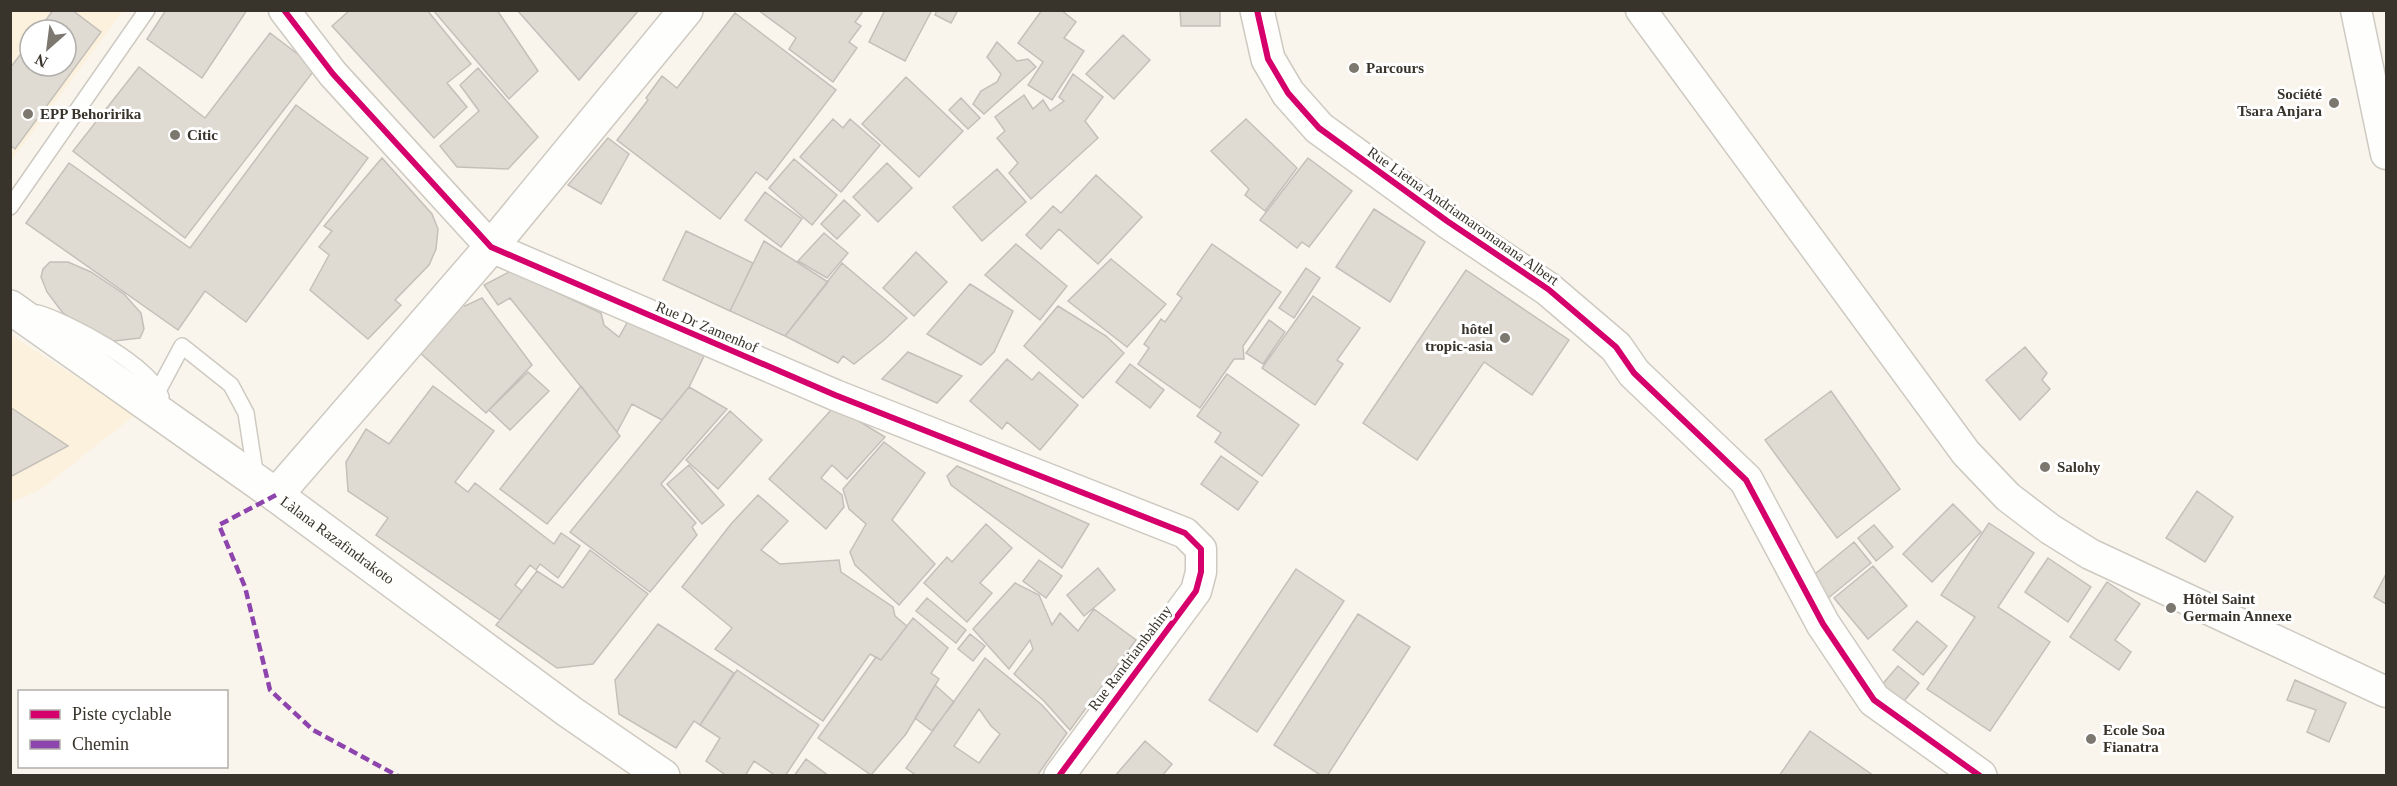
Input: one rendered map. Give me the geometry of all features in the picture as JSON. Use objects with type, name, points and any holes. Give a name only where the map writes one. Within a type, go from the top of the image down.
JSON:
[{"type":"street","name":"Rue Dr Zamenhof","points":[[284,10],[333,74],[491,247],[835,395],[1185,533],[1201,549]]},
{"type":"street","points":[[266,488],[491,247],[686,10]]},
{"type":"street","name":"Rue Lietna Andriamaromanana Albert","points":[[1257,10],[1268,59],[1288,93],[1319,128],[1446,222],[1548,289],[1616,347],[1634,374],[1746,480],[1823,624],[1874,699],[1980,776]]},
{"type":"street","points":[[1641,10],[1966,453],[2008,497],[2050,529],[2100,559],[2386,692]]},
{"type":"street","points":[[2356,10],[2386,154]]},
{"type":"street","name":"Làlana Razafindrakoto","points":[[11,307],[163,403],[266,488],[570,712],[663,776]]},
{"type":"street","name":"Rue Randriambahiny","points":[[1059,776],[1196,591],[1201,572],[1201,549]]},
{"type":"lane","points":[[10,207],[147,10]]},
{"type":"lane","points":[[163,403],[183,346],[231,385],[246,413],[266,488]]},
{"type":"shaded area","name":"EPP Behoririka","points":[[11,11],[123,11],[78,71],[78,18],[18,18],[18,78],[73,78],[11,161]]},
{"type":"shaded area","points":[[10,334],[135,415],[41,489],[11,503]]},
{"type":"building","points":[[53,10],[72,10],[101,32],[78,63],[78,18],[47,18]]},
{"type":"building","points":[[166,10],[247,10],[202,78],[147,39]]},
{"type":"building","points":[[350,10],[427,10],[471,64],[447,83],[467,107],[434,138],[332,26]]},
{"type":"building","points":[[433,10],[497,10],[538,71],[509,99]]},
{"type":"building","points":[[517,10],[639,10],[579,80]]},
{"type":"building","points":[[758,10],[859,10],[862,13],[855,22],[861,26],[849,42],[857,48],[833,82],[789,49],[796,38]]},
{"type":"building","points":[[885,10],[932,10],[905,61],[869,42]]},
{"type":"building","points":[[937,10],[958,10],[951,23],[935,15]]},
{"type":"building","points":[[1042,10],[1061,10],[1076,22],[1064,38],[1084,51],[1052,100],[1028,85],[1043,62],[1018,43]]},
{"type":"building","points":[[1180,10],[1220,10],[1220,26],[1181,26]]},
{"type":"building","points":[[735,13],[836,90],[767,180],[756,172],[720,219],[617,140],[648,100],[646,98],[662,76],[677,88]]},
{"type":"building","name":"Citic","points":[[270,33],[316,68],[185,238],[73,151],[139,67],[205,118]]},
{"type":"building","points":[[1123,35],[1150,60],[1114,99],[1086,74]]},
{"type":"building","points":[[997,42],[1017,61],[1028,59],[1036,67],[984,114],[973,104],[981,91],[997,82],[1001,74],[987,57]]},
{"type":"building","points":[[18,58],[18,78],[67,78],[15,149],[10,145],[10,68]]},
{"type":"building","points":[[478,68],[538,137],[508,169],[457,167],[440,146],[479,111],[460,85]]},
{"type":"building","points":[[1073,74],[1103,97],[1085,121],[1098,138],[1031,199],[1009,173],[1018,163],[997,138],[1005,131],[995,117],[1024,95],[1033,109],[1043,100],[1050,111],[1064,101],[1059,97]]},
{"type":"building","points":[[906,77],[963,131],[919,177],[862,124]]},
{"type":"building","points":[[961,98],[980,118],[968,129],[949,110]]},
{"type":"building","points":[[296,105],[368,158],[246,322],[205,291],[178,330],[26,223],[69,163],[190,248]]},
{"type":"building","points":[[833,119],[843,128],[850,119],[880,145],[841,192],[800,157]]},
{"type":"building","points":[[1246,119],[1297,168],[1265,211],[1245,195],[1249,189],[1211,151]]},
{"type":"building","points":[[608,138],[629,154],[601,204],[568,185]]},
{"type":"building","points":[[382,158],[432,214],[438,229],[436,249],[429,265],[395,300],[401,305],[368,339],[310,290],[329,255],[319,247],[332,231],[324,226]]},
{"type":"building","points":[[1308,158],[1352,191],[1309,247],[1302,242],[1297,248],[1260,220]]},
{"type":"building","points":[[794,159],[837,195],[812,225],[769,188]]},
{"type":"building","points":[[887,163],[912,188],[878,222],[853,197]]},
{"type":"building","points":[[997,169],[1026,202],[982,241],[953,207]]},
{"type":"building","points":[[1096,175],[1142,217],[1098,264],[1059,229],[1041,249],[1026,235],[1053,206],[1061,213]]},
{"type":"building","points":[[765,192],[802,219],[781,247],[745,220]]},
{"type":"building","points":[[844,200],[860,215],[837,239],[821,224]]},
{"type":"building","points":[[1374,209],[1425,242],[1390,302],[1336,267]]},
{"type":"building","points":[[686,231],[753,263],[730,311],[663,280]]},
{"type":"building","points":[[824,233],[848,253],[827,278],[798,261]]},
{"type":"building","points":[[764,241],[828,282],[785,336],[730,311]]},
{"type":"building","points":[[1016,244],[1067,286],[1040,320],[985,275]]},
{"type":"building","points":[[1212,244],[1281,292],[1243,346],[1244,359],[1234,359],[1200,408],[1138,364],[1149,348],[1144,344],[1161,319],[1165,322],[1182,298],[1177,294]]},
{"type":"building","points":[[916,252],[947,282],[914,316],[883,288]]},
{"type":"building","points":[[1111,259],[1166,304],[1127,347],[1068,301]]},
{"type":"building","points":[[50,262],[68,262],[91,272],[124,294],[141,313],[144,329],[140,338],[114,341],[92,334],[62,312],[47,292],[41,277],[43,269]]},
{"type":"building","points":[[842,263],[907,318],[854,364],[843,356],[838,363],[785,336]]},
{"type":"building","points":[[1306,268],[1320,278],[1294,318],[1279,308]]},
{"type":"building","points":[[1466,270],[1569,340],[1532,395],[1484,362],[1417,460],[1363,423]]},
{"type":"building","points":[[511,271],[601,313],[604,325],[619,337],[628,321],[704,356],[689,387],[662,420],[632,404],[617,432],[510,298],[498,305],[484,285]]},
{"type":"building","points":[[970,284],[1013,311],[994,352],[981,365],[927,334]]},
{"type":"building","points":[[1313,296],[1360,328],[1337,360],[1343,364],[1315,405],[1262,368]]},
{"type":"building","points":[[482,298],[532,365],[486,413],[417,350],[459,302],[465,306]]},
{"type":"building","points":[[1058,306],[1106,336],[1124,353],[1083,398],[1024,346]]},
{"type":"building","points":[[1269,320],[1285,332],[1263,364],[1246,353]]},
{"type":"building","points":[[2025,347],[2047,373],[2042,380],[2050,389],[2020,420],[1986,380]]},
{"type":"building","points":[[908,352],[962,376],[937,403],[882,379]]},
{"type":"building","points":[[1007,359],[1032,380],[1039,372],[1078,405],[1040,450],[1007,422],[1002,429],[970,401]]},
{"type":"building","points":[[1130,364],[1164,390],[1150,408],[1116,382]]},
{"type":"building","points":[[528,372],[549,391],[510,430],[489,410]]},
{"type":"building","points":[[1227,374],[1299,425],[1262,476],[1215,442],[1221,433],[1197,416]]},
{"type":"building","points":[[433,386],[494,431],[455,482],[468,492],[475,483],[554,544],[561,533],[580,546],[558,578],[540,564],[536,570],[530,565],[515,585],[522,591],[500,620],[376,535],[388,518],[348,491],[346,462],[366,429],[389,444]]},
{"type":"building","points":[[581,386],[620,436],[547,524],[500,489]]},
{"type":"building","points":[[689,387],[727,409],[661,484],[696,523],[692,527],[697,535],[650,592],[570,532]]},
{"type":"building","points":[[1831,391],[1900,489],[1837,538],[1765,440]]},
{"type":"building","points":[[10,407],[68,446],[10,477]]},
{"type":"building","points":[[831,410],[844,412],[885,437],[847,479],[832,465],[821,478],[842,495],[844,507],[826,529],[769,479]]},
{"type":"building","points":[[730,411],[762,440],[718,489],[686,460]]},
{"type":"building","points":[[884,442],[925,473],[892,520],[935,564],[899,605],[855,565],[850,552],[866,524],[849,509],[843,489]]},
{"type":"building","points":[[1221,456],[1258,482],[1238,510],[1201,484]]},
{"type":"building","points":[[689,465],[724,505],[702,524],[667,484]]},
{"type":"building","points":[[957,466],[1089,524],[1062,568],[951,485],[947,476]]},
{"type":"building","points":[[2197,491],[2233,517],[2205,562],[2166,538]]},
{"type":"building","points":[[758,495],[788,521],[761,550],[780,564],[839,560],[841,572],[893,607],[895,616],[907,626],[881,660],[870,654],[823,721],[715,649],[732,628],[682,587],[731,524]]},
{"type":"building","points":[[1953,504],[1981,532],[1932,582],[1903,554]]},
{"type":"building","points":[[1989,523],[2034,553],[1998,607],[2050,642],[1990,731],[1927,689],[1975,617],[1941,595]]},
{"type":"building","points":[[986,524],[1012,548],[980,583],[992,593],[967,622],[924,583],[947,557],[952,562]]},
{"type":"building","points":[[1874,525],[1893,547],[1876,561],[1858,538]]},
{"type":"building","points":[[1854,542],[1871,563],[1827,599],[1810,578]]},
{"type":"building","points":[[590,550],[648,594],[593,664],[557,668],[496,625],[537,571],[563,588]]},
{"type":"building","points":[[2048,558],[2091,587],[2068,622],[2025,592]]},
{"type":"building","points":[[1039,560],[1062,576],[1046,598],[1023,581]]},
{"type":"building","points":[[1873,566],[1907,606],[1868,639],[1834,598]]},
{"type":"building","points":[[1098,568],[1115,590],[1084,616],[1067,595]]},
{"type":"building","points":[[1296,569],[1344,601],[1257,732],[1209,700]]},
{"type":"building","points":[[2386,574],[2386,604],[2374,597]]},
{"type":"building","points":[[2107,582],[2140,604],[2115,640],[2131,652],[2119,670],[2070,637]]},
{"type":"building","points":[[1015,583],[1039,595],[1052,625],[1060,613],[1078,631],[1094,609],[1136,640],[1070,730],[1044,701],[1014,674],[1033,649],[1030,640],[1009,669],[973,629]]},
{"type":"building","points":[[927,598],[966,630],[956,643],[916,611]]},
{"type":"building","points":[[1358,614],[1410,647],[1327,776],[1322,776],[1274,745]]},
{"type":"building","points":[[913,618],[948,648],[931,673],[939,679],[906,734],[871,775],[818,738],[876,657],[881,660]]},
{"type":"building","points":[[1917,621],[1947,646],[1923,675],[1893,650]]},
{"type":"building","points":[[658,624],[734,673],[700,725],[694,721],[676,748],[619,714],[615,680]]},
{"type":"building","points":[[970,634],[985,646],[973,661],[958,649]]},
{"type":"building","points":[[985,658],[1042,705],[1067,733],[1037,776],[917,776],[906,768]],"holes":[[[979,709],[1000,734],[979,763],[954,746]]]},
{"type":"building","points":[[1898,666],[1919,683],[1895,712],[1874,694]]},
{"type":"building","points":[[737,670],[819,725],[785,776],[776,776],[754,761],[745,776],[727,776],[706,761],[720,738],[700,725]]},
{"type":"building","points":[[2295,680],[2346,703],[2329,742],[2307,732],[2316,710],[2287,700]]},
{"type":"building","points":[[935,685],[954,702],[932,731],[915,718]]},
{"type":"building","points":[[1810,731],[1874,776],[1779,776]]},
{"type":"building","points":[[1145,741],[1172,764],[1162,776],[1115,776]]},
{"type":"building","points":[[806,759],[829,776],[794,776]]},
{"type":"marked path","points":[[276,495],[219,525],[245,587],[270,690],[313,730],[398,776]]},
{"type":"cycle path","points":[[284,10],[333,74],[491,247],[835,395],[1185,533],[1201,549],[1201,572],[1196,591],[1059,776]]},
{"type":"cycle path","points":[[1257,10],[1268,59],[1288,93],[1319,128],[1447,221],[1548,289],[1616,347],[1634,373],[1746,480],[1823,624],[1874,700],[1980,776]]},
{"type":"place","name":"Parcours","points":[[1354,68]]},
{"type":"place","name":"Société Tsara Anjara","points":[[2334,103]]},
{"type":"place","name":"EPP Behoririka","points":[[28,114]]},
{"type":"place","name":"Citic","points":[[175,135]]},
{"type":"place","name":"hôtel tropic-asia","points":[[1505,338]]},
{"type":"place","name":"Salohy","points":[[2045,467]]},
{"type":"place","name":"Hôtel Saint Germain Annexe","points":[[2171,608]]},
{"type":"place","name":"Ecole Soa Fianatra","points":[[2091,739]]}]
